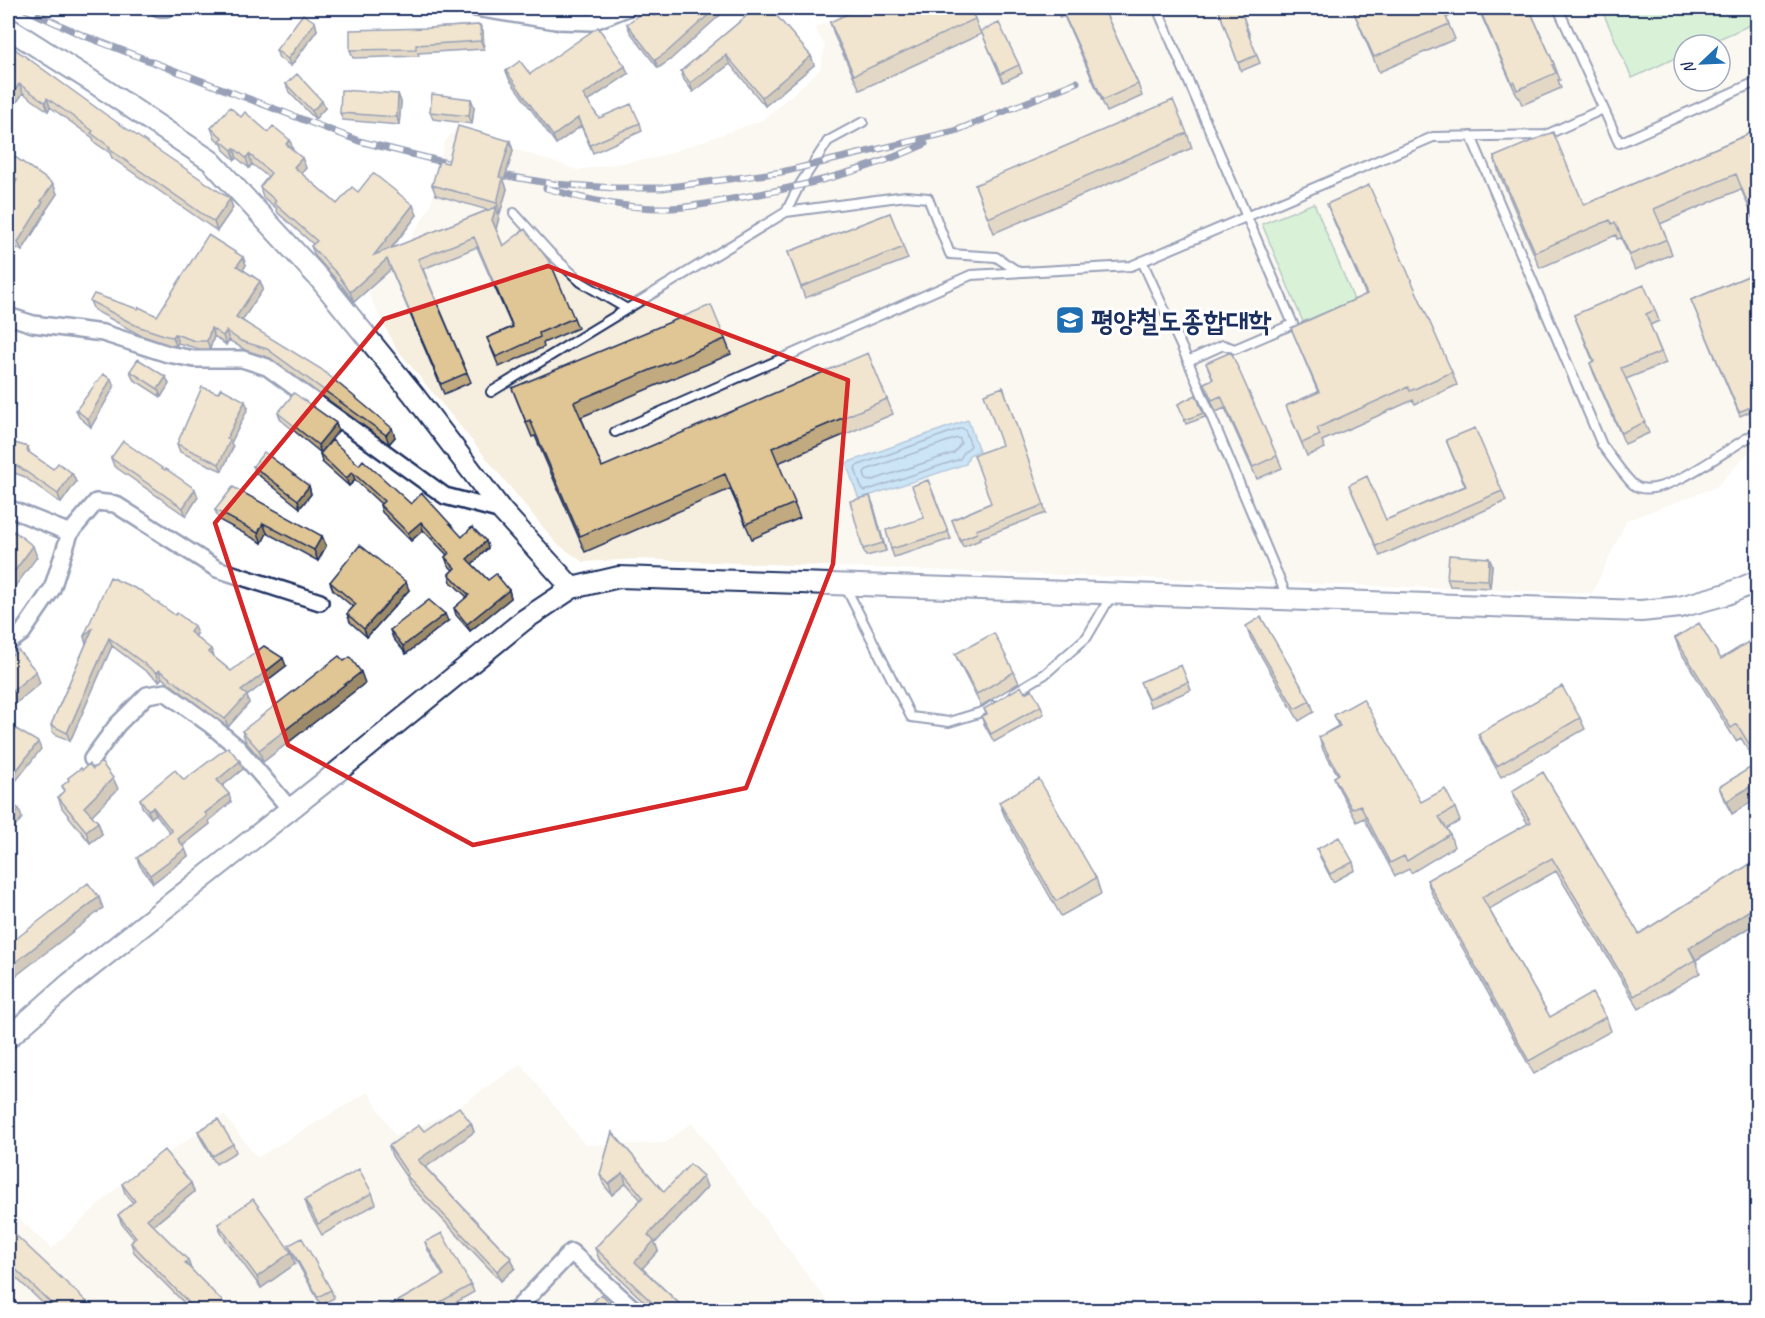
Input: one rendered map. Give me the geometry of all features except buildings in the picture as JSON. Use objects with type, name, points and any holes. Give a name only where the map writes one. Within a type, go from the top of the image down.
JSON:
[{"type":"street","points":[[159,8],[167,8]]},
{"type":"street","points":[[476,8],[556,21],[592,22],[627,8]]},
{"type":"street","points":[[8,28],[211,161],[319,278],[413,394],[502,511],[572,588]]},
{"type":"street","points":[[8,316],[33,324],[102,333],[194,360],[242,359],[267,367],[445,496],[502,511]]},
{"type":"street","points":[[8,643],[22,633],[52,589],[70,533],[96,502],[114,504],[217,568],[320,602]]},
{"type":"street","points":[[8,508],[70,533]]},
{"type":"street","points":[[8,1038],[69,984],[524,620],[572,588],[619,577],[1641,611],[1680,607],[1727,594],[1758,581]]},
{"type":"street","points":[[92,759],[117,725],[147,695],[165,692],[237,747],[290,809]]},
{"type":"street","points":[[516,1311],[571,1252],[635,1311]]},
{"type":"lane","points":[[1157,8],[1293,324],[1235,348],[1223,345],[1188,361]]},
{"type":"lane","points":[[1558,8],[1619,143],[1758,81]]},
{"type":"lane","points":[[615,432],[971,275],[1131,266],[1433,137],[1546,135],[1603,109]]},
{"type":"lane","points":[[786,212],[799,186],[828,141],[863,122]]},
{"type":"lane","points":[[1471,136],[1602,445],[1635,486],[1653,490],[1692,473],[1747,436],[1758,432]]},
{"type":"lane","points":[[491,392],[786,212],[906,196],[928,198],[950,254],[996,256],[1019,272]]},
{"type":"lane","points":[[514,213],[550,254],[581,282],[627,309]]},
{"type":"lane","points":[[1142,261],[1188,361],[1288,599]]},
{"type":"lane","points":[[844,585],[911,717],[949,722],[985,711],[995,704]]},
{"type":"lane","points":[[1005,698],[1045,674],[1086,636],[1112,594]]},
{"type":"highlighted area","points":[[548,266],[848,380],[833,564],[746,788],[473,845],[288,745],[215,523],[384,319]]},
{"type":"shaded area","name":"평양철도종합대학","points":[[852,8],[1757,8],[1757,447],[1751,450],[1716,487],[1627,520],[1592,593],[637,559],[583,562],[556,543],[396,348],[368,293],[398,260],[431,205],[444,143],[455,129],[577,170],[656,158],[763,120],[820,70],[825,46],[815,28]]},
{"type":"shaded area","points":[[521,1064],[585,1145],[665,1143],[692,1123],[834,1310],[8,1310],[8,1208],[51,1249],[117,1188],[224,1115],[257,1158],[368,1092],[395,1136],[448,1114]]},
{"type":"green space","points":[[1601,8],[1757,8],[1757,22],[1732,33],[1672,33],[1672,60],[1632,78]]},
{"type":"green space","points":[[1314,203],[1354,300],[1303,322],[1262,224]]},
{"type":"water","points":[[968,420],[979,451],[969,455],[966,464],[859,499],[846,463]]},
{"type":"railway","points":[[23,8],[82,35],[359,141],[455,165]]},
{"type":"railway","points":[[490,173],[554,184],[662,188],[782,172],[955,131],[1077,82]]},
{"type":"railway","points":[[546,188],[621,205],[652,208],[684,207],[781,190],[830,178],[878,163],[925,144]]},
{"type":"place","name":"평양철도종합대학","points":[[1070,320]]}]
